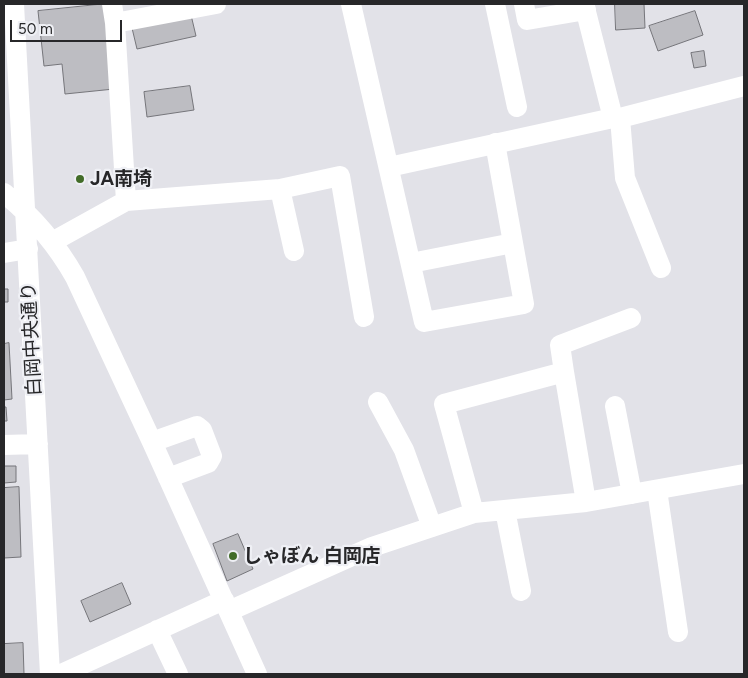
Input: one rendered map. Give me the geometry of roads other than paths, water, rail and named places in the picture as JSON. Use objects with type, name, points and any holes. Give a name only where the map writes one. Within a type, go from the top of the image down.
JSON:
[{"type":"street","name":"白岡中央通り","points":[[14,4],[50,674]]},
{"type":"street","points":[[126,201],[113,13],[216,4]]},
{"type":"street","points":[[351,4],[424,322],[524,304],[495,143]]},
{"type":"street","points":[[495,4],[517,107]]},
{"type":"street","points":[[524,4],[528,20],[585,7],[617,118],[625,178],[661,268]]},
{"type":"street","points":[[389,167],[617,118],[744,86]]},
{"type":"street","points":[[52,242],[126,201],[280,189],[340,176],[364,316]]},
{"type":"street","points":[[280,189],[294,251]]},
{"type":"street","points":[[4,193],[52,242],[65,259],[75,277],[257,674]]},
{"type":"street","points":[[411,263],[513,243]]},
{"type":"street","points":[[4,253],[28,249]]},
{"type":"street","points":[[586,502],[560,345],[631,318]]},
{"type":"street","points":[[474,513],[444,404],[564,372]]},
{"type":"street","points":[[378,402],[404,450],[432,527]]},
{"type":"street","points":[[615,406],[632,494]]},
{"type":"street","points":[[152,442],[197,426],[202,430],[212,456],[208,463],[168,478]]},
{"type":"street","points":[[4,445],[38,444]]},
{"type":"street","points":[[62,674],[157,630],[226,605],[372,547],[474,513],[586,502],[744,474]]},
{"type":"street","points":[[656,490],[678,632]]},
{"type":"street","points":[[505,510],[521,591]]},
{"type":"street","points":[[157,630],[178,674]]},
{"type":"place","name":"JA南埼","points":[[80,179]]},
{"type":"place","name":"しゃぼん 白岡店","points":[[233,556]]}]
